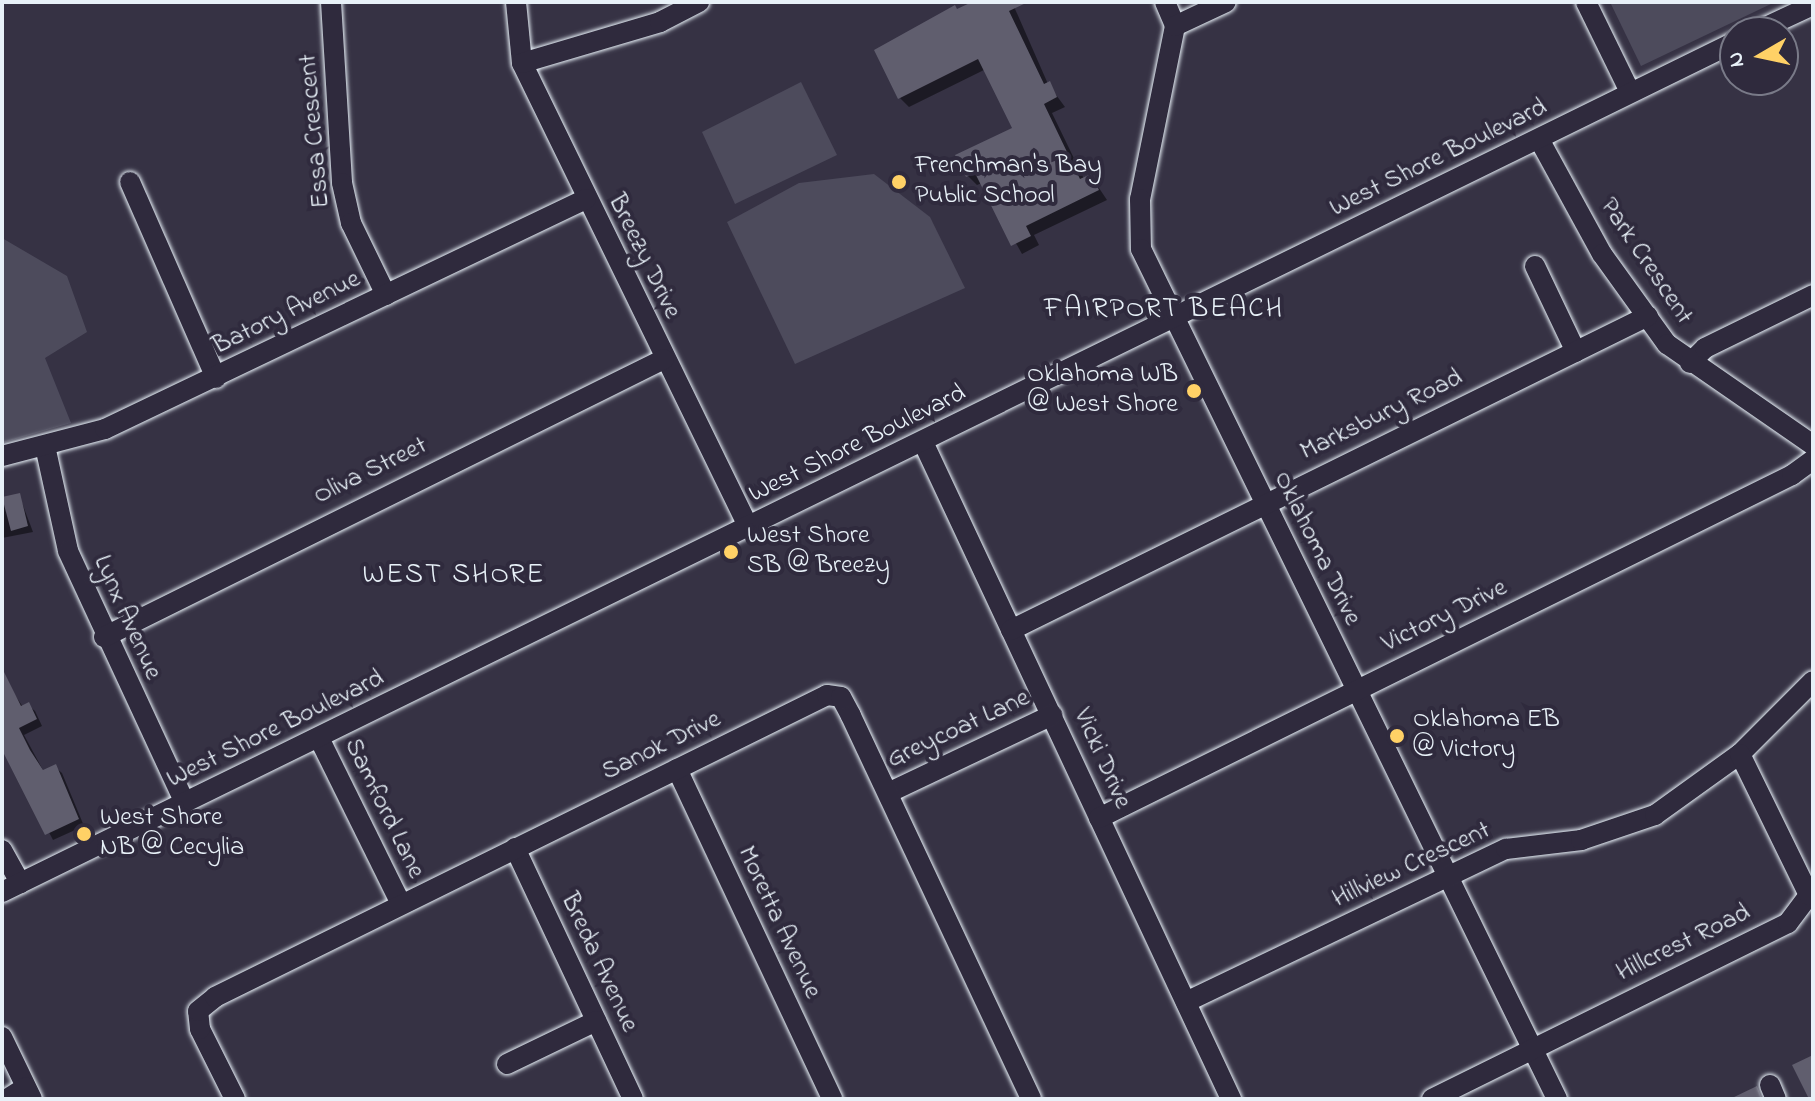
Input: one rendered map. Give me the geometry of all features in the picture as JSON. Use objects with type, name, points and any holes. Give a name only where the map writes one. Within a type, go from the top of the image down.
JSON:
[{"type":"street","name":"Essa Crescent","points":[[331,2],[342,183],[351,223],[386,295]]},
{"type":"street","name":"Breezy Drive","points":[[516,2],[522,63],[748,526]]},
{"type":"street","points":[[522,63],[660,22],[699,2]]},
{"type":"street","points":[[1165,2],[1175,26],[1226,2]]},
{"type":"street","points":[[1586,2],[1630,92]]},
{"type":"street","points":[[1789,16],[1813,5]]},
{"type":"street","name":"Oklahoma Drive","points":[[1175,26],[1138,223],[1141,249],[1173,320],[1557,1099]]},
{"type":"street","name":"West Shore Boulevard","points":[[11,888],[1719,50]]},
{"type":"street","name":"Park Crescent","points":[[1539,139],[1602,254],[1648,316],[1690,363],[1813,445]]},
{"type":"street","points":[[130,182],[216,378]]},
{"type":"street","name":"Batory Avenue","points":[[2,456],[105,429],[586,199]]},
{"type":"street","points":[[1535,266],[1576,352]]},
{"type":"street","points":[[1690,363],[1705,348],[1813,295]]},
{"type":"street","name":"Marksbury Road","points":[[1011,630],[1265,502],[1648,316]]},
{"type":"street","name":"Oliva Street","points":[[104,637],[664,359]]},
{"type":"street","name":"Vicki Drive","points":[[923,442],[1231,1099]]},
{"type":"street","name":"Lynx Avenue","points":[[45,446],[68,551],[104,637],[185,803]]},
{"type":"street","name":"Victory Drive","points":[[1099,818],[1792,475],[1813,460]]},
{"type":"street","name":"Hillview Crescent","points":[[1186,1002],[1506,849],[1581,840],[1655,815],[1740,754],[1813,681]]},
{"type":"street","name":"Sanok Drive","points":[[235,1099],[200,1029],[198,1011],[215,997],[827,695],[841,697],[1031,1099]]},
{"type":"street","name":"Greycoat Lane","points":[[888,793],[1052,715]]},
{"type":"street","name":"Samford Lane","points":[[319,738],[401,904]]},
{"type":"street","name":"Hillcrest Road","points":[[1432,1099],[1788,923],[1809,895],[1740,754]]},
{"type":"street","name":"Moretta Avenue","points":[[677,769],[832,1099]]},
{"type":"street","name":"Breda Avenue","points":[[515,848],[633,1099]]},
{"type":"street","points":[[2,850],[11,888]]},
{"type":"street","points":[[507,1064],[596,1021]]},
{"type":"street","points":[[2,1037],[29,1093],[7,1099]]},
{"type":"shaded area","points":[[1610,2],[1775,2],[1746,16],[1719,16],[1719,29],[1641,66]]},
{"type":"shaded area","points":[[801,82],[837,155],[735,204],[702,132]]},
{"type":"shaded area","points":[[874,174],[930,217],[965,288],[795,364],[727,222],[799,183]]},
{"type":"shaded area","points":[[2,238],[67,276],[87,332],[45,358],[71,423],[2,443]]},
{"type":"building","points":[[972,2],[1028,2],[1009,11],[1044,84],[1050,81],[1057,97],[1044,104],[1080,179],[1091,174],[1099,190],[1026,226],[1031,236],[1011,246],[975,173],[966,177],[955,155],[1012,128],[978,59],[898,99],[874,50],[955,5],[957,9]]},
{"type":"building","points":[[20,493],[28,526],[11,531],[2,497]]},
{"type":"building","points":[[2,668],[21,706],[29,702],[37,719],[19,728],[30,750],[43,770],[56,764],[79,819],[45,835],[2,750]]},
{"type":"building","points":[[1813,1055],[1813,1099],[1809,1099],[1792,1065]]},
{"type":"building","points":[[1757,1086],[1762,1099],[1730,1099]]},
{"type":"place","name":"Frenchman's Bay Public School","points":[[899,182]]},
{"type":"place","name":"Oklahoma WB @ West Shore","points":[[1194,391]]},
{"type":"place","name":"West Shore SB @ Breezy","points":[[731,552]]},
{"type":"place","name":"Oklahoma EB @ Victory","points":[[1397,736]]},
{"type":"place","name":"West Shore NB @ Cecylia","points":[[84,834]]},
{"type":"district","name":"FAIRPORT BEACH","points":[[1164,310]]},
{"type":"district","name":"WEST SHORE","points":[[454,576]]}]
